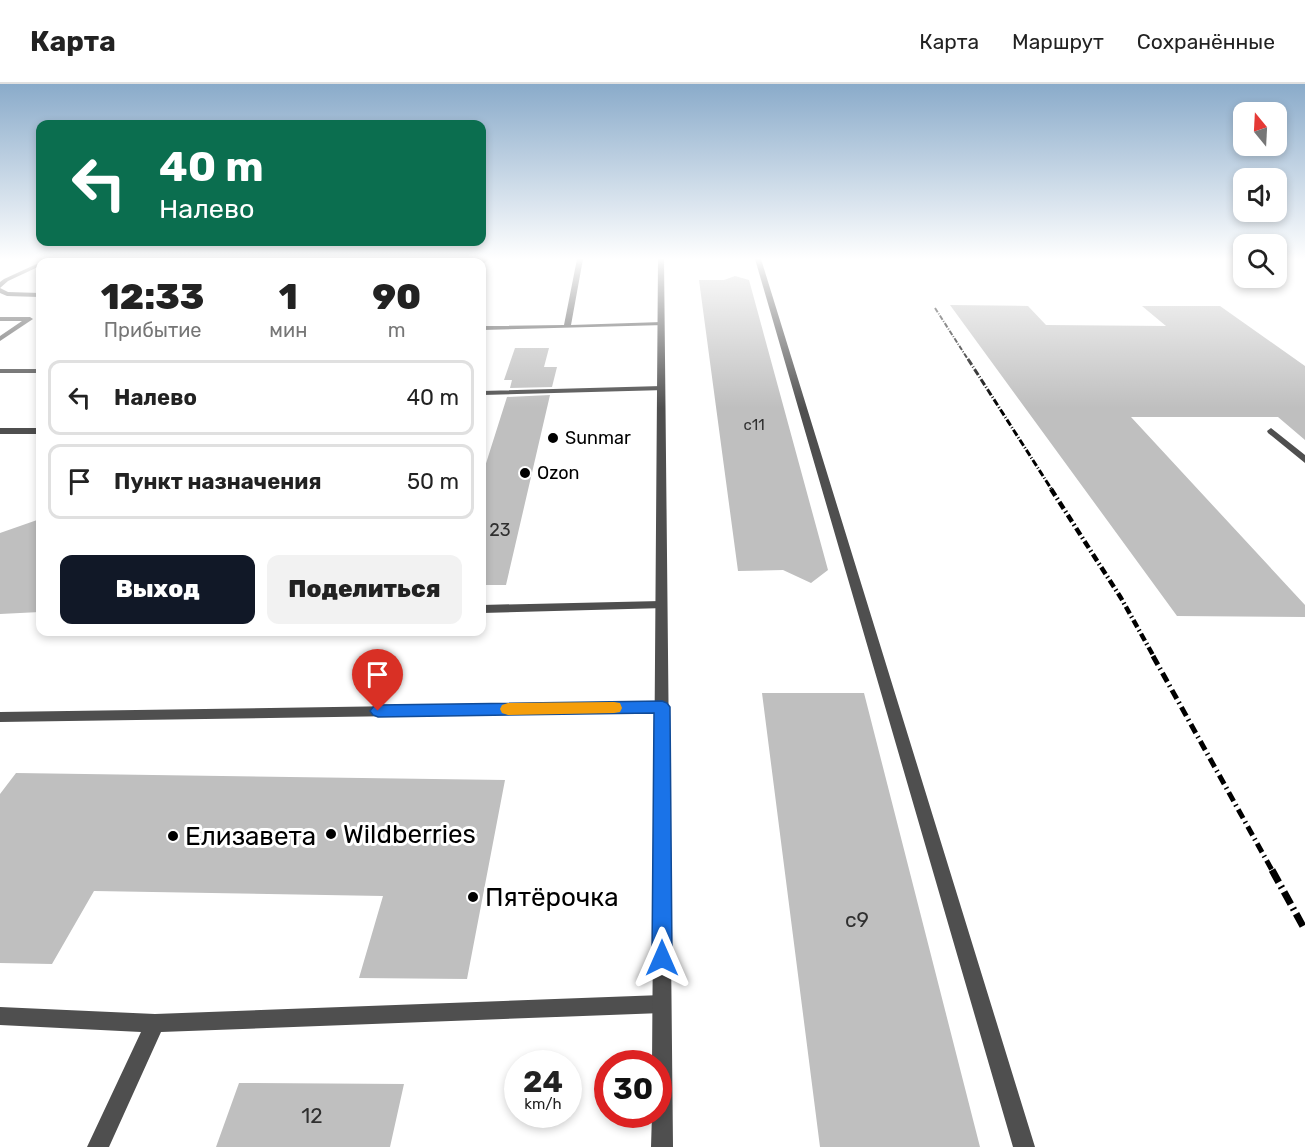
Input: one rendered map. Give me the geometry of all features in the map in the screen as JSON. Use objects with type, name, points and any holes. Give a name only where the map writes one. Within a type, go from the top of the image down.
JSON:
[{"type":"street","points":[[567,327],[571,309]]},
{"type":"street","points":[[662,309],[662,1147]]},
{"type":"street","points":[[773,309],[1024,1147]]},
{"type":"street","points":[[0,319],[30,319],[0,339]]},
{"type":"street","points":[[486,328],[662,324]]},
{"type":"street","points":[[0,371],[36,371]]},
{"type":"street","points":[[486,393],[662,388]]},
{"type":"street","points":[[0,431],[36,431]]},
{"type":"street","points":[[1271,431],[1305,460]]},
{"type":"street","points":[[486,609],[661,605]]},
{"type":"street","points":[[0,717],[662,707]]},
{"type":"street","points":[[0,1016],[155,1023],[662,1004]]},
{"type":"street","points":[[98,1147],[155,1023]]},
{"type":"building","points":[[703,309],[757,309],[828,570],[811,583],[783,570],[738,571]]},
{"type":"building","points":[[953,309],[1030,309],[1046,325],[1166,326],[1145,309],[1224,309],[1305,366],[1305,440],[1278,417],[1131,417],[1305,605],[1305,617],[1177,616]]},
{"type":"building","points":[[515,348],[549,348],[544,367],[557,367],[552,387],[510,388],[512,380],[504,380]]},
{"type":"building","points":[[550,395],[506,585],[486,585],[486,463],[507,397]]},
{"type":"building","points":[[36,520],[36,612],[0,614],[0,533]]},
{"type":"building","points":[[762,693],[864,693],[980,1147],[820,1147]]},
{"type":"building","points":[[16,773],[505,780],[467,979],[359,978],[383,896],[94,891],[52,964],[0,963],[0,794]]},
{"type":"building","points":[[239,1083],[404,1084],[390,1147],[216,1147]]},
{"type":"railway","points":[[935,309],[969,361]]},
{"type":"railway","points":[[968,359],[1052,490]]},
{"type":"railway","points":[[1051,489],[1121,598],[1154,657]]},
{"type":"railway","points":[[1153,656],[1273,872]]},
{"type":"railway","points":[[1272,870],[1305,930]]},
{"type":"slow traffic","points":[[508,709],[614,708]]},
{"type":"place","name":"Sunmar","points":[[553,438]]},
{"type":"place","name":"Ozon","points":[[525,473]]},
{"type":"place","name":"Wildberries","points":[[331,834]]},
{"type":"place","name":"Елизавета","points":[[173,836]]},
{"type":"place","name":"Пятёрочка","points":[[473,897]]},
{"type":"route","points":[[378,711],[662,707],[662,958]]}]
